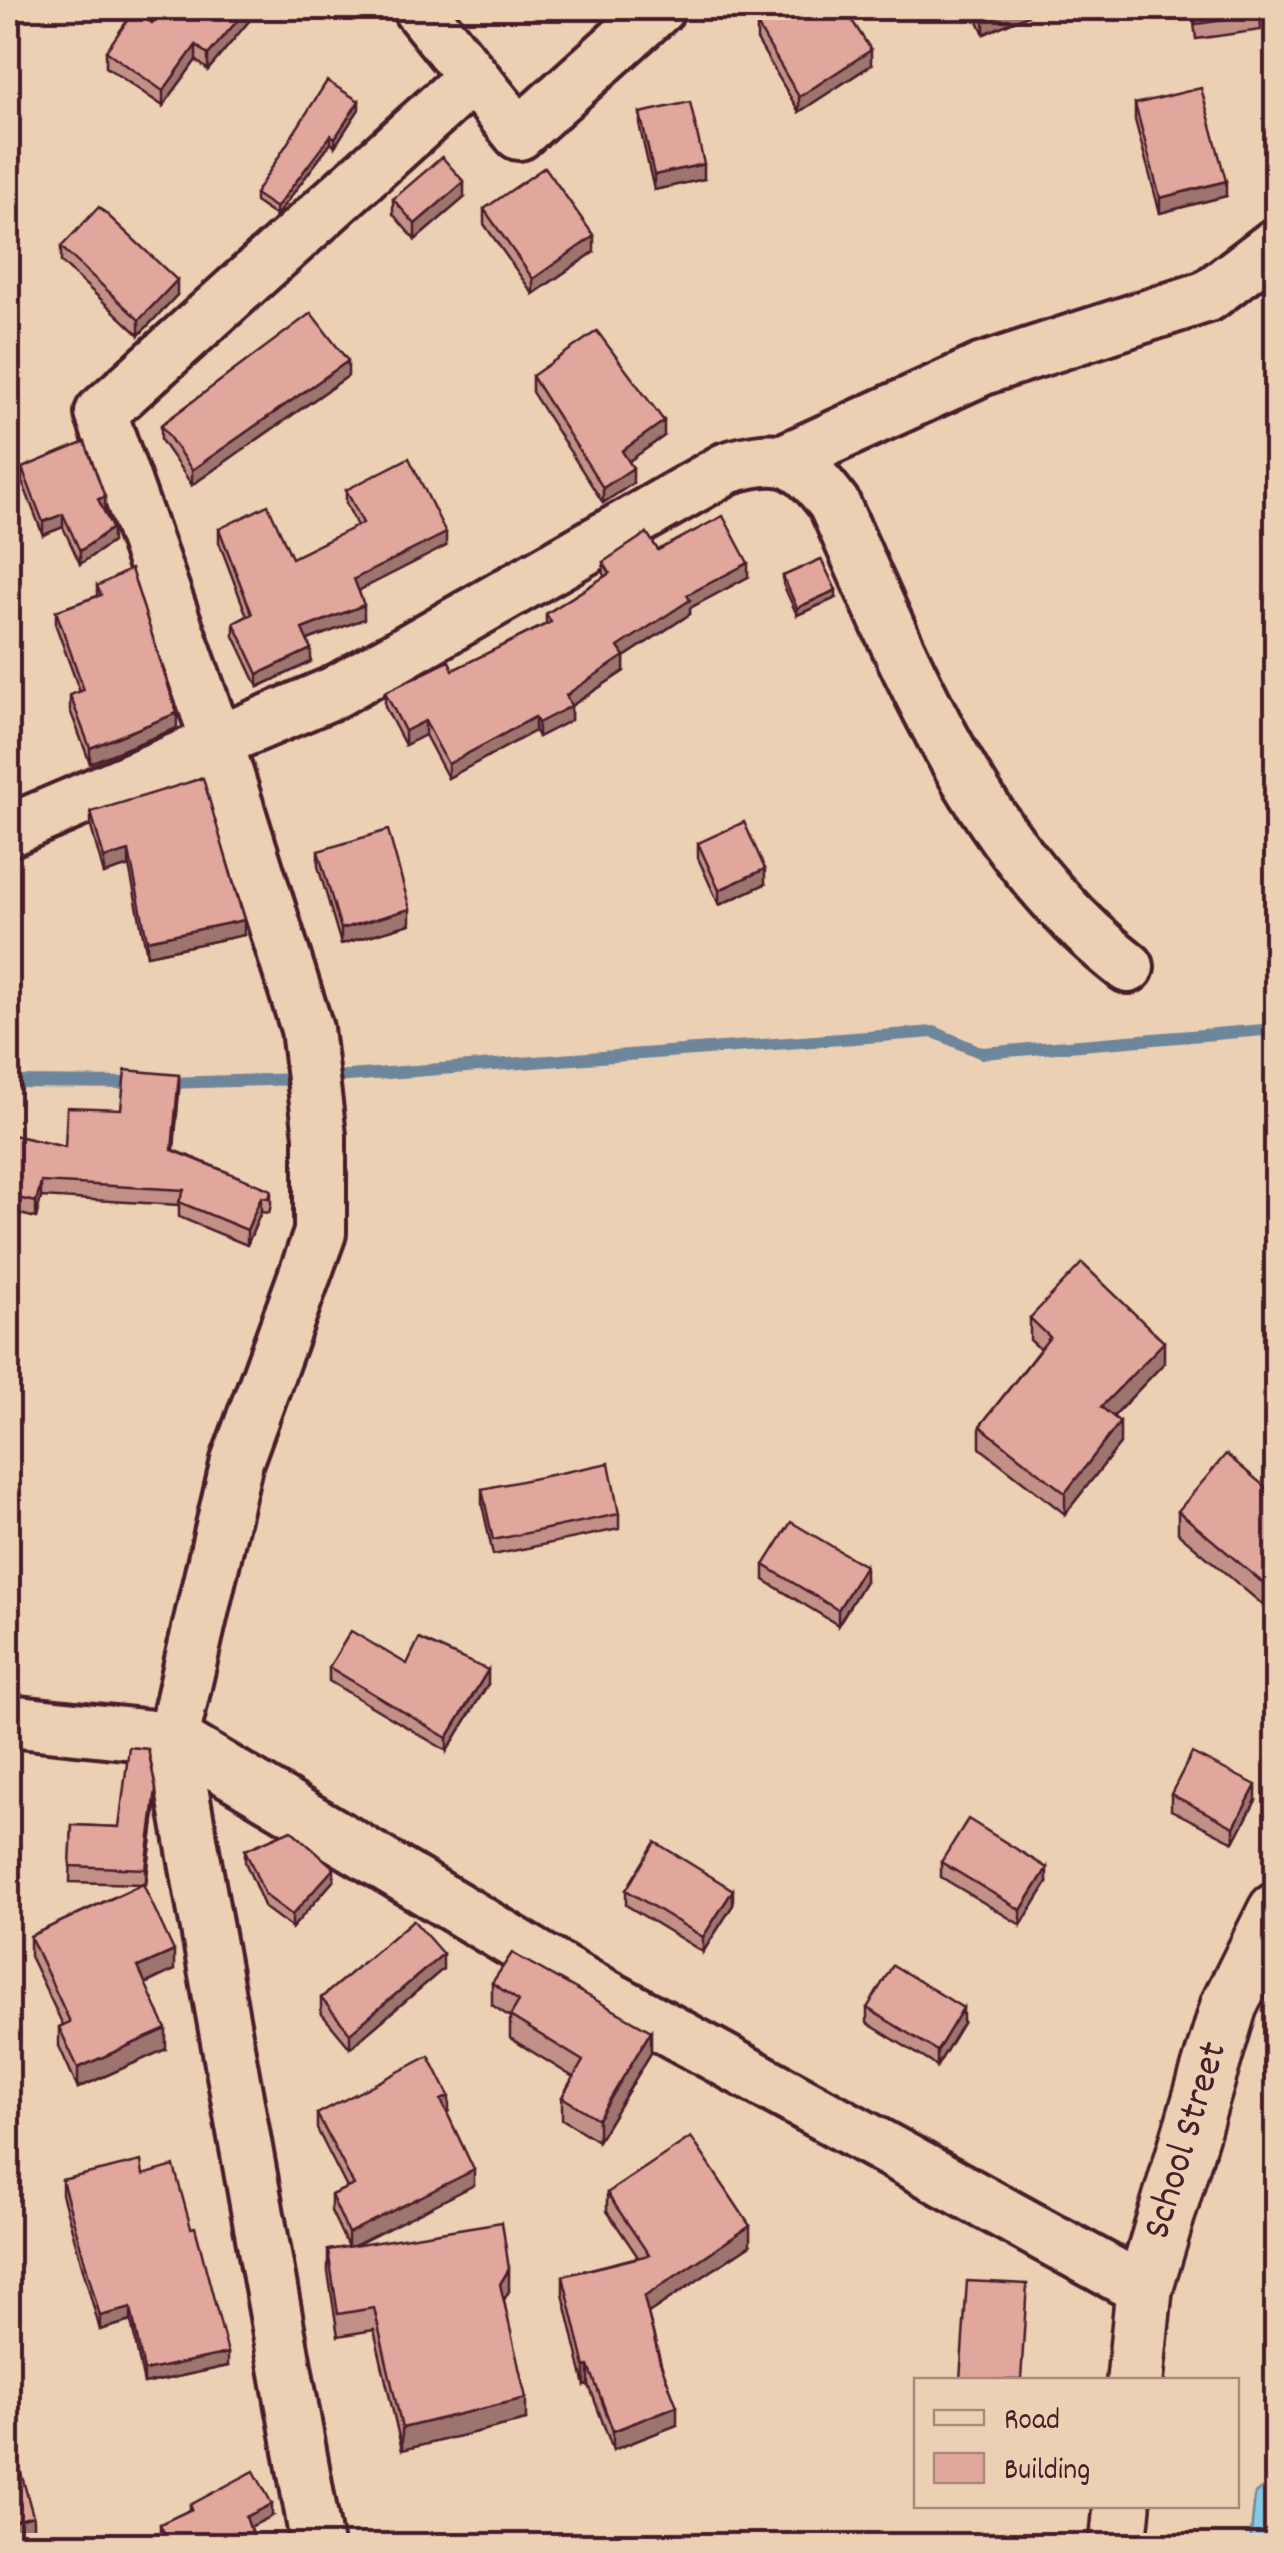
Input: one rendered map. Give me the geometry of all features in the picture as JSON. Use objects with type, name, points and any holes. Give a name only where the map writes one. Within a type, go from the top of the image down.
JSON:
[{"type":"street","points":[[418,8],[518,134],[659,8]]},
{"type":"street","points":[[317,2546],[172,1738],[237,1460],[320,1234],[320,1136],[307,1029],[218,744],[101,414],[473,77]]},
{"type":"street","points":[[8,831],[335,692],[727,468],[760,458],[786,459],[984,369],[1208,296],[1276,244]]},
{"type":"street","points":[[786,459],[813,476],[834,504],[930,721],[1024,868],[1084,932],[1128,967]]},
{"type":"street","points":[[8,1721],[172,1738],[565,1973],[1144,2290]]},
{"type":"street","name":"School Street","points":[[1134,2378],[1144,2290],[1229,2005],[1276,1911]]},
{"type":"street","points":[[1118,2546],[1122,2508]]},
{"type":"water","points":[[1268,2484],[1276,2484],[1276,2545],[1250,2545],[1255,2494]]},
{"type":"building","points":[[165,8],[248,8],[208,55],[196,45],[163,91],[106,51],[134,11],[152,23]]},
{"type":"building","points":[[787,8],[844,8],[871,50],[799,97],[757,25]]},
{"type":"building","points":[[978,8],[1010,8],[984,19]]},
{"type":"building","points":[[1194,8],[1260,8],[1261,15],[1196,24]]},
{"type":"building","points":[[327,81],[359,101],[335,138],[331,135],[276,208],[255,194]]},
{"type":"building","points":[[1201,88],[1226,181],[1160,198],[1135,104]]},
{"type":"building","points":[[690,102],[704,164],[654,175],[640,113]]},
{"type":"building","points":[[442,157],[464,182],[415,224],[393,199]]},
{"type":"building","points":[[545,167],[594,236],[533,279],[484,209]]},
{"type":"building","points":[[99,207],[177,280],[139,320],[61,247]]},
{"type":"building","points":[[311,313],[348,361],[192,470],[161,425]]},
{"type":"building","points":[[597,331],[664,421],[622,451],[633,468],[603,488],[532,376]]},
{"type":"building","points":[[85,442],[105,497],[98,499],[112,528],[80,551],[63,514],[43,522],[22,468]]},
{"type":"building","points":[[409,458],[446,533],[354,579],[364,605],[302,629],[311,649],[258,674],[234,623],[252,614],[219,529],[268,505],[292,558],[363,523],[346,490]]},
{"type":"building","points":[[723,516],[748,563],[687,595],[690,600],[618,647],[624,656],[566,695],[571,706],[538,723],[535,717],[448,764],[425,721],[405,731],[385,692],[449,661],[453,670],[551,622],[546,614],[610,573],[603,562],[647,533],[658,550]]},
{"type":"building","points":[[821,559],[836,590],[797,608],[783,576]]},
{"type":"building","points":[[131,569],[177,713],[90,748],[70,695],[84,690],[56,611],[101,595],[97,586]]},
{"type":"building","points":[[203,778],[244,920],[147,940],[129,851],[104,858],[91,812]]},
{"type":"building","points":[[744,822],[765,869],[719,890],[698,843]]},
{"type":"building","points":[[388,830],[410,909],[341,929],[318,851]]},
{"type":"building","points":[[125,1070],[179,1075],[172,1150],[271,1190],[269,1198],[261,1197],[247,1230],[179,1202],[184,1190],[41,1182],[36,1202],[8,1196],[8,1134],[65,1147],[67,1107],[121,1109]]},
{"type":"building","points":[[1082,1263],[1164,1342],[1101,1407],[1120,1422],[1065,1493],[980,1426],[1050,1337],[1030,1318]]},
{"type":"building","points":[[1226,1454],[1276,1496],[1276,1568],[1263,1583],[1178,1511]]},
{"type":"building","points":[[609,1463],[619,1514],[493,1540],[482,1489]]},
{"type":"building","points":[[791,1522],[865,1566],[838,1610],[764,1565]]},
{"type":"building","points":[[351,1631],[407,1664],[419,1639],[488,1670],[447,1738],[329,1667]]},
{"type":"building","points":[[129,1747],[148,1749],[156,1789],[146,1869],[70,1866],[72,1825],[119,1827]]},
{"type":"building","points":[[1192,1753],[1256,1785],[1234,1827],[1171,1794]]},
{"type":"building","points":[[968,1819],[1047,1868],[1021,1910],[941,1862]]},
{"type":"building","points":[[291,1830],[334,1868],[292,1915],[265,1895],[245,1850]]},
{"type":"building","points":[[655,1842],[733,1890],[703,1937],[626,1890]]},
{"type":"building","points":[[143,1884],[174,1951],[138,1967],[166,2029],[78,2068],[59,2027],[70,2022],[30,1936]]},
{"type":"building","points":[[413,1920],[443,1954],[350,2033],[321,1998]]},
{"type":"building","points":[[512,1953],[651,2031],[598,2119],[562,2097],[583,2061],[510,2016],[519,2001],[492,1983]]},
{"type":"building","points":[[893,1965],[963,2008],[937,2051],[867,2008]]},
{"type":"building","points":[[429,2056],[449,2096],[441,2100],[474,2170],[348,2233],[331,2195],[354,2185],[317,2114]]},
{"type":"building","points":[[691,2137],[750,2226],[644,2297],[660,2362],[677,2406],[613,2431],[589,2366],[585,2367],[563,2276],[649,2255],[607,2193]]},
{"type":"building","points":[[141,2161],[143,2175],[174,2166],[191,2228],[195,2227],[228,2353],[144,2371],[131,2308],[100,2316],[62,2180]]},
{"type":"building","points":[[502,2222],[509,2269],[500,2284],[526,2398],[402,2428],[374,2308],[338,2314],[328,2250]]},
{"type":"building","points":[[967,2281],[1027,2284],[1021,2378],[960,2378]]},
{"type":"building","points":[[8,2426],[33,2516],[8,2523]]},
{"type":"building","points":[[254,2471],[272,2504],[246,2517],[256,2546],[170,2546],[160,2524]]},
{"type":"building","points":[[474,2537],[477,2546],[447,2546]]},
{"type":"waterway","points":[[321,1078],[934,1032],[982,1053],[1276,1029]]},
{"type":"waterway","points":[[166,1083],[301,1079]]},
{"type":"waterway","points":[[8,1082],[141,1083]]}]
